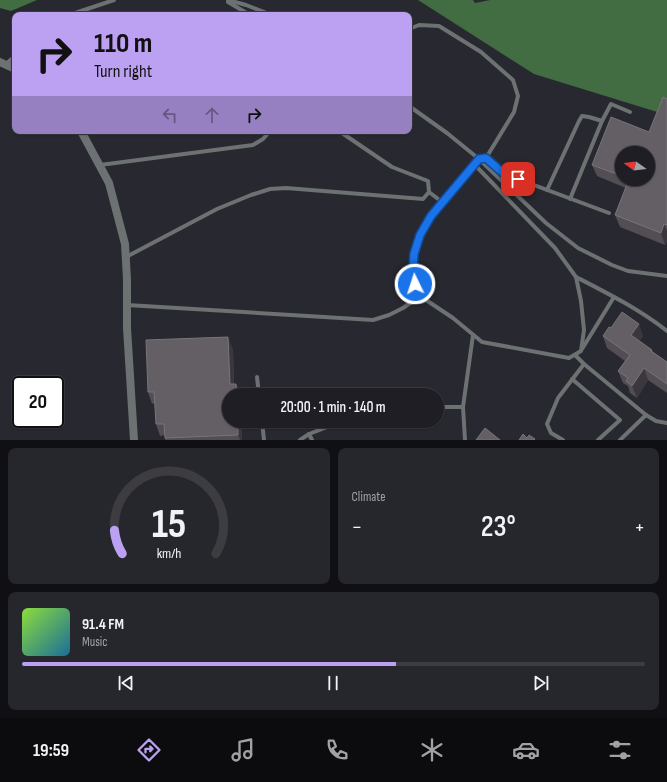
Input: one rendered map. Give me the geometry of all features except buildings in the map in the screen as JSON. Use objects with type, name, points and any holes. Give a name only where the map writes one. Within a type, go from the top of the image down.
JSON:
[{"type":"street","points":[[3,63],[12,68]]},
{"type":"street","points":[[83,134],[109,183],[125,244],[127,328],[134,440]]},
{"type":"lane","points":[[78,12],[114,0]]},
{"type":"lane","points":[[227,0],[245,12]]},
{"type":"lane","points":[[227,0],[264,12]]},
{"type":"lane","points":[[412,28],[419,25],[439,26],[481,52],[513,80],[518,96],[514,112],[486,158]]},
{"type":"lane","points":[[3,63],[12,58]]},
{"type":"lane","points":[[570,199],[610,104],[630,112]]},
{"type":"lane","points":[[412,108],[447,133],[479,159],[546,223],[578,248],[628,272],[667,276]]},
{"type":"lane","points":[[547,190],[582,116],[602,121]]},
{"type":"lane","points":[[100,165],[253,145],[263,139],[267,134]]},
{"type":"lane","points":[[126,257],[217,209],[270,189],[286,188],[423,199],[429,192],[428,181],[392,167],[343,134]]},
{"type":"lane","points":[[609,213],[504,174],[486,158],[479,159],[431,216],[420,235],[414,254],[413,269],[415,284],[420,296],[453,318],[482,342],[569,358],[581,351],[614,297]]},
{"type":"lane","points":[[474,164],[555,248],[576,277],[581,301],[584,330],[581,351]]},
{"type":"lane","points":[[429,192],[442,202]]},
{"type":"lane","points":[[576,277],[650,318],[667,331]]},
{"type":"lane","points":[[127,304],[373,320],[389,315],[403,308],[420,296]]},
{"type":"lane","points":[[465,440],[463,407],[474,335]]},
{"type":"lane","points":[[575,355],[646,416],[656,421],[667,423]]},
{"type":"lane","points":[[563,440],[551,433],[547,424],[558,398],[584,364]]},
{"type":"lane","points":[[258,377],[259,388]]},
{"type":"lane","points":[[572,379],[620,420],[598,440]]},
{"type":"lane","points":[[444,407],[463,407]]},
{"type":"lane","points":[[620,440],[646,416]]},
{"type":"lane","points":[[263,428],[264,440]]},
{"type":"lane","points":[[300,440],[309,434],[325,428]]},
{"type":"lane","points":[[309,434],[312,440]]},
{"type":"green space","points":[[0,0],[37,0],[11,11],[0,8]]},
{"type":"green space","points":[[418,0],[473,0],[475,3],[490,0],[667,0],[667,115],[534,74]]},
{"type":"route","points":[[415,284],[413,269],[414,254],[420,235],[431,216],[479,159],[486,158],[504,174],[518,179]]}]
